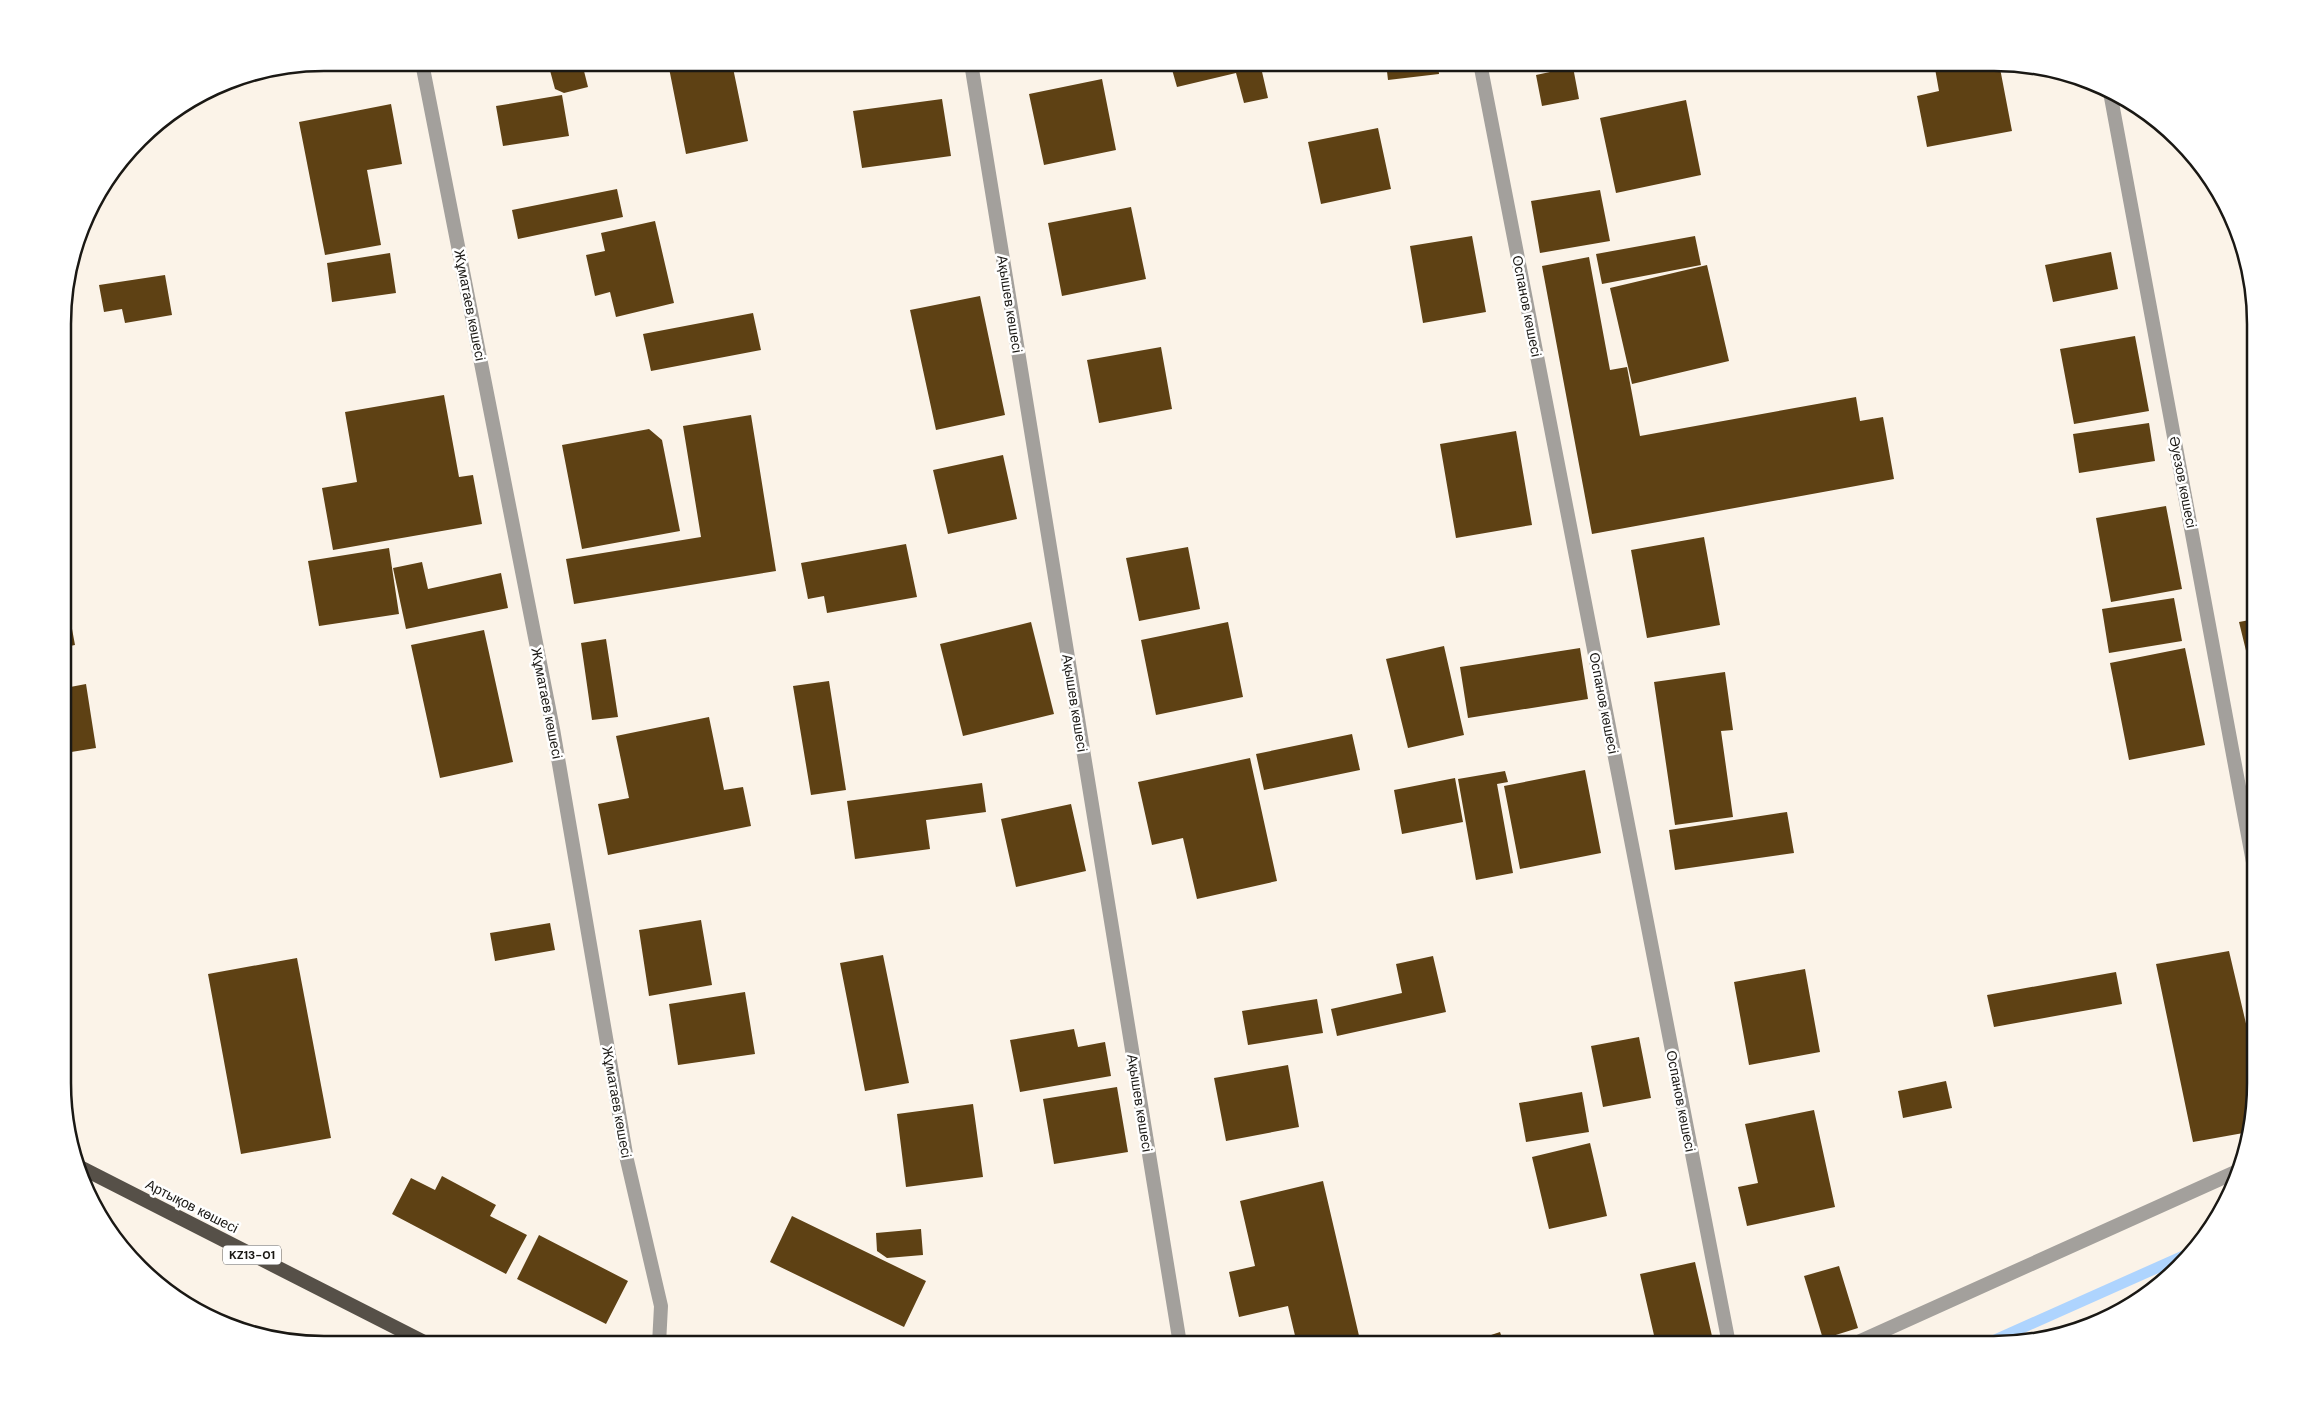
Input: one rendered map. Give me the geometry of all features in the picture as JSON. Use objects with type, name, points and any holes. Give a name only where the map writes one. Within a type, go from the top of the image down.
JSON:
[{"type":"highway","name":"Артықов көшесі","points":[[88,1171],[412,1336]]},
{"type":"street","name":"Жұматаев көшесі","points":[[424,71],[553,729],[627,1160],[661,1306],[659,1336]]},
{"type":"street","name":"Ақышев көшесі","points":[[971,71],[1179,1336]]},
{"type":"street","name":"Оспанов көшесі","points":[[1482,71],[1727,1336]]},
{"type":"street","name":"Әуезов көшесі","points":[[2112,100],[2247,830]]},
{"type":"street","points":[[1872,1336],[2229,1175]]},
{"type":"building","points":[[550,71],[584,71],[588,87],[564,93],[555,89]]},
{"type":"building","points":[[670,71],[734,71],[748,141],[686,154]]},
{"type":"building","points":[[1172,71],[1262,71],[1268,98],[1244,103],[1236,73],[1177,87]]},
{"type":"building","points":[[1387,71],[1439,71],[1439,74],[1388,80]]},
{"type":"building","points":[[1554,71],[1574,71],[1579,99],[1542,106],[1536,75]]},
{"type":"building","points":[[1935,71],[2001,71],[2012,131],[1927,147],[1917,96],[1939,91]]},
{"type":"building","points":[[1102,79],[1116,150],[1044,165],[1029,94]]},
{"type":"building","points":[[562,95],[569,136],[503,146],[496,106]]},
{"type":"building","points":[[942,99],[951,156],[862,168],[853,111]]},
{"type":"building","points":[[1686,100],[1701,175],[1616,193],[1600,118]]},
{"type":"building","points":[[391,104],[402,164],[367,170],[381,245],[325,255],[299,122]]},
{"type":"building","points":[[1378,128],[1391,189],[1321,204],[1308,142]]},
{"type":"building","points":[[617,189],[623,217],[518,239],[512,210]]},
{"type":"building","points":[[1600,190],[1610,241],[1540,253],[1531,201]]},
{"type":"building","points":[[1131,207],[1146,279],[1062,296],[1048,223]]},
{"type":"building","points":[[655,221],[674,303],[616,317],[610,292],[595,296],[586,255],[605,251],[601,233]]},
{"type":"building","points":[[1472,236],[1486,312],[1423,323],[1410,246]]},
{"type":"building","points":[[1695,236],[1701,265],[1602,284],[1596,254]]},
{"type":"building","points":[[2111,252],[2118,289],[2053,302],[2045,265]]},
{"type":"building","points":[[390,253],[396,293],[332,302],[327,263]]},
{"type":"building","points":[[1589,257],[1610,370],[1627,367],[1640,436],[1856,397],[1860,421],[1883,417],[1894,479],[1592,534],[1542,266]]},
{"type":"building","points":[[1707,265],[1729,361],[1632,384],[1610,288]]},
{"type":"building","points":[[165,275],[172,315],[125,323],[122,309],[104,312],[99,285]]},
{"type":"building","points":[[980,296],[1005,415],[936,430],[910,310]]},
{"type":"building","points":[[753,313],[761,350],[651,371],[643,334]]},
{"type":"building","points":[[2135,336],[2149,411],[2074,424],[2060,349]]},
{"type":"building","points":[[1161,347],[1172,409],[1099,423],[1087,360]]},
{"type":"building","points":[[444,395],[459,477],[473,475],[482,524],[333,550],[322,488],[357,482],[345,412]]},
{"type":"building","points":[[751,415],[776,571],[574,604],[566,559],[701,537],[683,426]]},
{"type":"building","points":[[2149,423],[2155,461],[2079,473],[2073,434]]},
{"type":"building","points":[[649,429],[662,440],[680,531],[582,549],[562,445]]},
{"type":"building","points":[[1516,431],[1532,525],[1456,538],[1440,444]]},
{"type":"building","points":[[1003,455],[1017,519],[948,534],[933,470]]},
{"type":"building","points":[[2166,506],[2182,589],[2111,602],[2096,518]]},
{"type":"building","points":[[1704,537],[1720,625],[1647,638],[1631,550]]},
{"type":"building","points":[[906,544],[917,597],[827,613],[824,596],[808,599],[801,563]]},
{"type":"building","points":[[1188,547],[1200,609],[1139,621],[1126,558]]},
{"type":"building","points":[[389,548],[399,614],[319,626],[308,561]]},
{"type":"building","points":[[422,562],[428,589],[501,573],[508,608],[406,629],[393,568]]},
{"type":"building","points":[[2174,598],[2182,641],[2109,653],[2102,609]]},
{"type":"building","points":[[2247,620],[2247,655],[2239,622]]},
{"type":"building","points":[[1031,622],[1054,714],[963,736],[940,644]]},
{"type":"building","points":[[1228,622],[1243,697],[1156,715],[1141,640]]},
{"type":"building","points":[[71,623],[75,645],[71,646]]},
{"type":"building","points":[[484,630],[513,762],[440,778],[411,645]]},
{"type":"building","points":[[606,639],[618,717],[592,720],[581,643]]},
{"type":"building","points":[[1444,646],[1464,735],[1408,748],[1386,659]]},
{"type":"building","points":[[1580,648],[1588,699],[1468,718],[1460,667]]},
{"type":"building","points":[[2185,648],[2205,745],[2129,760],[2110,663]]},
{"type":"building","points":[[1725,672],[1733,730],[1721,731],[1733,817],[1675,825],[1654,682]]},
{"type":"building","points":[[829,681],[846,790],[811,795],[793,686]]},
{"type":"building","points":[[86,684],[96,748],[71,752],[71,687]]},
{"type":"building","points":[[709,717],[724,790],[743,787],[751,826],[608,855],[598,804],[629,798],[616,736]]},
{"type":"building","points":[[1352,734],[1360,770],[1264,790],[1256,754]]},
{"type":"building","points":[[1250,758],[1277,881],[1197,899],[1183,838],[1152,845],[1138,782]]},
{"type":"building","points":[[1585,770],[1601,853],[1520,869],[1504,786]]},
{"type":"building","points":[[1505,771],[1508,782],[1497,784],[1513,873],[1476,880],[1458,779]]},
{"type":"building","points":[[1455,778],[1463,822],[1402,834],[1394,790]]},
{"type":"building","points":[[982,783],[986,812],[926,820],[930,849],[855,859],[847,801]]},
{"type":"building","points":[[1071,804],[1086,871],[1016,887],[1001,819]]},
{"type":"building","points":[[1787,812],[1794,853],[1675,870],[1669,830]]},
{"type":"building","points":[[701,920],[712,985],[649,996],[639,930]]},
{"type":"building","points":[[550,923],[555,950],[495,961],[490,933]]},
{"type":"building","points":[[2229,951],[2247,1028],[2247,1083],[2242,1133],[2193,1142],[2156,964]]},
{"type":"building","points":[[883,955],[909,1083],[865,1091],[840,963]]},
{"type":"building","points":[[1433,956],[1446,1012],[1337,1036],[1331,1009],[1402,993],[1396,964]]},
{"type":"building","points":[[297,958],[331,1138],[241,1154],[208,974]]},
{"type":"building","points":[[1805,969],[1820,1052],[1749,1065],[1734,982]]},
{"type":"building","points":[[2116,972],[2122,1004],[1994,1027],[1987,995]]},
{"type":"building","points":[[745,992],[755,1054],[678,1065],[669,1004]]},
{"type":"building","points":[[1317,999],[1323,1033],[1248,1045],[1242,1011]]},
{"type":"building","points":[[1074,1029],[1078,1047],[1105,1042],[1111,1076],[1020,1092],[1010,1040]]},
{"type":"building","points":[[1639,1037],[1651,1098],[1603,1107],[1591,1046]]},
{"type":"building","points":[[1288,1065],[1299,1127],[1226,1141],[1214,1078]]},
{"type":"building","points":[[1946,1081],[1952,1108],[1903,1118],[1898,1091]]},
{"type":"building","points":[[1117,1087],[1128,1152],[1054,1164],[1043,1099]]},
{"type":"building","points":[[1582,1092],[1589,1132],[1526,1142],[1519,1103]]},
{"type":"building","points":[[973,1104],[983,1177],[906,1187],[897,1114]]},
{"type":"building","points":[[1814,1110],[1835,1207],[1747,1226],[1738,1187],[1758,1183],[1745,1124]]},
{"type":"building","points":[[1590,1143],[1607,1216],[1549,1229],[1532,1157]]},
{"type":"building","points":[[442,1176],[496,1205],[490,1216],[527,1235],[506,1274],[392,1214],[411,1178],[435,1190]]},
{"type":"building","points":[[1323,1181],[1359,1336],[1295,1336],[1288,1306],[1239,1317],[1229,1272],[1255,1266],[1240,1201]]},
{"type":"building","points":[[792,1216],[926,1281],[904,1327],[770,1262]]},
{"type":"building","points":[[921,1229],[923,1255],[887,1258],[877,1251],[876,1233]]},
{"type":"building","points":[[539,1235],[628,1281],[606,1324],[517,1279]]},
{"type":"building","points":[[1695,1262],[1712,1336],[1654,1336],[1640,1274]]},
{"type":"building","points":[[1839,1266],[1858,1328],[1833,1336],[1822,1336],[1804,1276]]},
{"type":"building","points":[[1500,1332],[1501,1336],[1488,1336]]},
{"type":"waterway","points":[[2006,1335],[2175,1260]]}]
